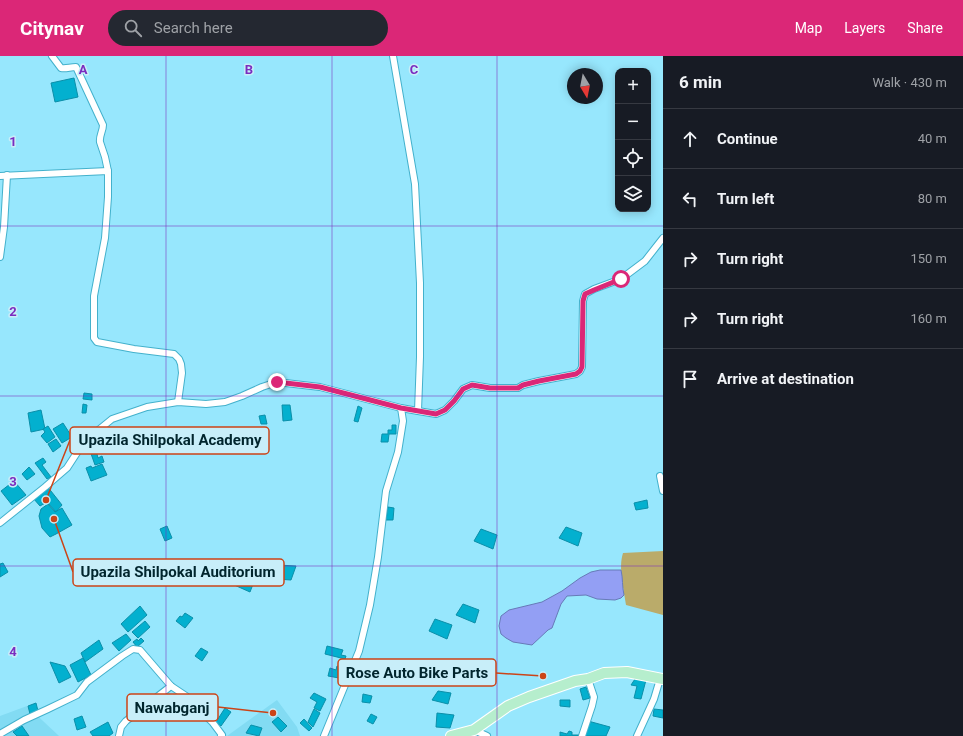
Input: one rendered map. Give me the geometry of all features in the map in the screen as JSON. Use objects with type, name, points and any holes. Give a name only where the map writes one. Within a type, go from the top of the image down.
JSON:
[{"type":"main road","points":[[451,736],[474,730],[508,706],[528,696],[604,673],[627,672],[662,679]]},
{"type":"street","points":[[52,56],[61,68],[76,67],[103,125],[100,142],[108,172],[108,197],[105,238],[94,296],[94,338],[97,342],[134,349],[174,354],[179,359],[182,373],[178,402]]},
{"type":"street","points":[[393,56],[415,184],[420,283],[418,411]]},
{"type":"street","points":[[0,176],[108,172]]},
{"type":"street","points":[[0,257],[4,227],[7,175]]},
{"type":"street","points":[[0,523],[67,468],[80,448],[112,419],[147,407],[178,402],[206,404],[225,402],[277,382],[320,387],[401,408],[436,414],[445,410],[463,389],[472,385],[490,388],[518,388],[523,385],[539,381],[576,374],[582,367],[583,301],[585,294],[621,279],[645,261],[663,238]]},
{"type":"street","points":[[324,736],[359,651],[378,557],[386,491],[398,452],[402,421],[401,408]]},
{"type":"street","points":[[660,476],[663,492]]},
{"type":"street","points":[[0,734],[24,720],[77,695],[87,682],[133,649],[140,650],[171,686],[186,696],[214,723],[222,735],[221,736]]},
{"type":"street","points":[[582,736],[594,697],[588,679]]},
{"type":"street","points":[[637,736],[662,679]]},
{"type":"street","points":[[119,736],[123,724],[171,686]]},
{"type":"street","points":[[474,730],[487,736]]},
{"type":"shaded area","points":[[663,551],[663,615],[626,605],[621,572],[623,553]]},
{"type":"shaded area","points":[[600,570],[621,570],[624,595],[621,598],[615,600],[597,599],[586,595],[567,596],[561,604],[552,628],[532,645],[513,642],[501,634],[499,626],[501,616],[509,610],[542,602],[562,591],[580,578],[591,572]]},
{"type":"shaded area","points":[[277,700],[297,727],[300,736],[227,736]]},
{"type":"shaded area","points":[[27,706],[59,736],[0,736],[0,716]]},
{"type":"building","points":[[74,78],[78,97],[55,102],[51,83]]},
{"type":"building","points":[[84,393],[92,394],[92,400],[83,399]]},
{"type":"building","points":[[83,404],[87,405],[86,413],[82,413]]},
{"type":"building","points":[[282,405],[290,405],[292,420],[283,421]]},
{"type":"building","points":[[358,406],[362,408],[358,422],[354,421]]},
{"type":"building","points":[[41,410],[45,429],[31,432],[28,413]]},
{"type":"building","points":[[265,415],[267,424],[261,424],[259,416]]},
{"type":"building","points":[[63,423],[72,437],[62,443],[53,429]]},
{"type":"building","points":[[392,425],[396,425],[396,434],[389,434],[388,442],[381,442],[382,434],[388,434],[388,430],[392,430]]},
{"type":"building","points":[[48,426],[55,437],[47,443],[41,436],[45,432],[43,429]]},
{"type":"building","points":[[56,439],[61,446],[53,452],[48,444]]},
{"type":"building","points":[[95,446],[98,458],[102,456],[104,462],[95,465],[89,448]]},
{"type":"building","points":[[43,458],[46,462],[42,465],[51,477],[47,479],[35,463]]},
{"type":"building","points":[[102,464],[107,475],[91,481],[86,468],[91,466],[92,468]]},
{"type":"building","points":[[29,467],[35,474],[27,480],[22,474]]},
{"type":"building","points":[[14,481],[26,495],[12,505],[1,491]]},
{"type":"building","points":[[47,486],[62,505],[56,512],[47,502],[40,506],[33,498]]},
{"type":"building","points":[[647,500],[648,508],[636,510],[634,503]]},
{"type":"building","points":[[48,504],[55,512],[62,508],[72,525],[50,537],[42,528],[39,516],[41,509]]},
{"type":"building","points":[[388,507],[394,508],[393,520],[386,520]]},
{"type":"building","points":[[167,526],[172,538],[165,541],[160,529]]},
{"type":"building","points":[[566,527],[582,533],[578,546],[559,538]]},
{"type":"building","points":[[481,529],[497,535],[493,549],[474,541]]},
{"type":"building","points":[[3,563],[8,572],[0,577],[0,564]]},
{"type":"building","points":[[278,565],[296,566],[291,580],[277,579]]},
{"type":"building","points":[[238,573],[255,579],[250,592],[232,584]]},
{"type":"building","points":[[463,604],[479,610],[475,623],[456,615]]},
{"type":"building","points":[[140,606],[147,615],[128,632],[121,624]]},
{"type":"building","points":[[185,613],[193,618],[185,628],[176,621]]},
{"type":"building","points":[[435,619],[452,625],[447,639],[429,631]]},
{"type":"building","points":[[145,621],[150,627],[138,638],[132,632]]},
{"type":"building","points":[[126,634],[131,640],[119,651],[112,643]]},
{"type":"building","points":[[141,638],[144,641],[137,647],[133,642],[137,639],[138,641]]},
{"type":"building","points":[[99,640],[103,649],[85,662],[81,653]]},
{"type":"building","points":[[327,646],[343,650],[341,655],[346,656],[345,659],[325,654]]},
{"type":"building","points":[[201,648],[208,652],[202,661],[195,656]]},
{"type":"building","points":[[83,658],[91,675],[78,682],[70,665]]},
{"type":"building","points":[[50,662],[65,666],[71,677],[59,683]]},
{"type":"building","points":[[337,666],[342,667],[339,678],[328,676],[330,668],[336,670]]},
{"type":"building","points":[[635,679],[646,680],[641,699],[634,698],[637,686],[631,685]]},
{"type":"building","points":[[586,687],[590,698],[583,700],[580,689]]},
{"type":"building","points":[[438,691],[451,693],[448,704],[432,700]]},
{"type":"building","points":[[314,693],[326,699],[320,711],[314,708],[317,702],[310,698]]},
{"type":"building","points":[[363,694],[372,696],[370,703],[362,702]]},
{"type":"building","points":[[560,700],[570,700],[570,707],[560,706]]},
{"type":"building","points":[[36,703],[38,711],[30,714],[28,706]]},
{"type":"building","points":[[225,708],[231,712],[221,726],[216,722]]},
{"type":"building","points":[[314,709],[320,713],[313,727],[308,722]]},
{"type":"building","points":[[654,709],[663,710],[663,718],[653,716]]},
{"type":"building","points":[[437,713],[454,715],[450,728],[436,727]]},
{"type":"building","points":[[371,714],[377,717],[373,724],[367,721]]},
{"type":"building","points":[[82,716],[86,727],[77,730],[74,719]]},
{"type":"building","points":[[278,717],[287,726],[281,732],[272,722]]},
{"type":"building","points":[[304,719],[312,728],[309,731],[300,723]]},
{"type":"building","points":[[588,721],[610,727],[606,736],[584,736]]},
{"type":"building","points":[[108,722],[113,733],[109,736],[93,736],[90,732]]},
{"type":"building","points":[[251,725],[262,728],[259,736],[246,733]]},
{"type":"building","points":[[22,726],[29,736],[17,736],[13,732]]},
{"type":"building","points":[[569,731],[572,732],[572,735],[579,736],[560,736],[560,732],[567,734]]},
{"type":"place","name":"Upazila Shilpokal Academy","points":[[46,500]]},
{"type":"place","name":"Upazila Shilpokal Auditorium","points":[[54,519]]},
{"type":"place","name":"Rose Auto Bike Parts","points":[[543,676]]},
{"type":"place","name":"Nawabganj","points":[[273,713]]},
{"type":"route","points":[[277,382],[320,387],[401,408],[436,414],[445,410],[463,389],[472,385],[490,388],[518,388],[523,385],[539,381],[576,374],[582,367],[583,301],[585,294],[621,279]]}]
